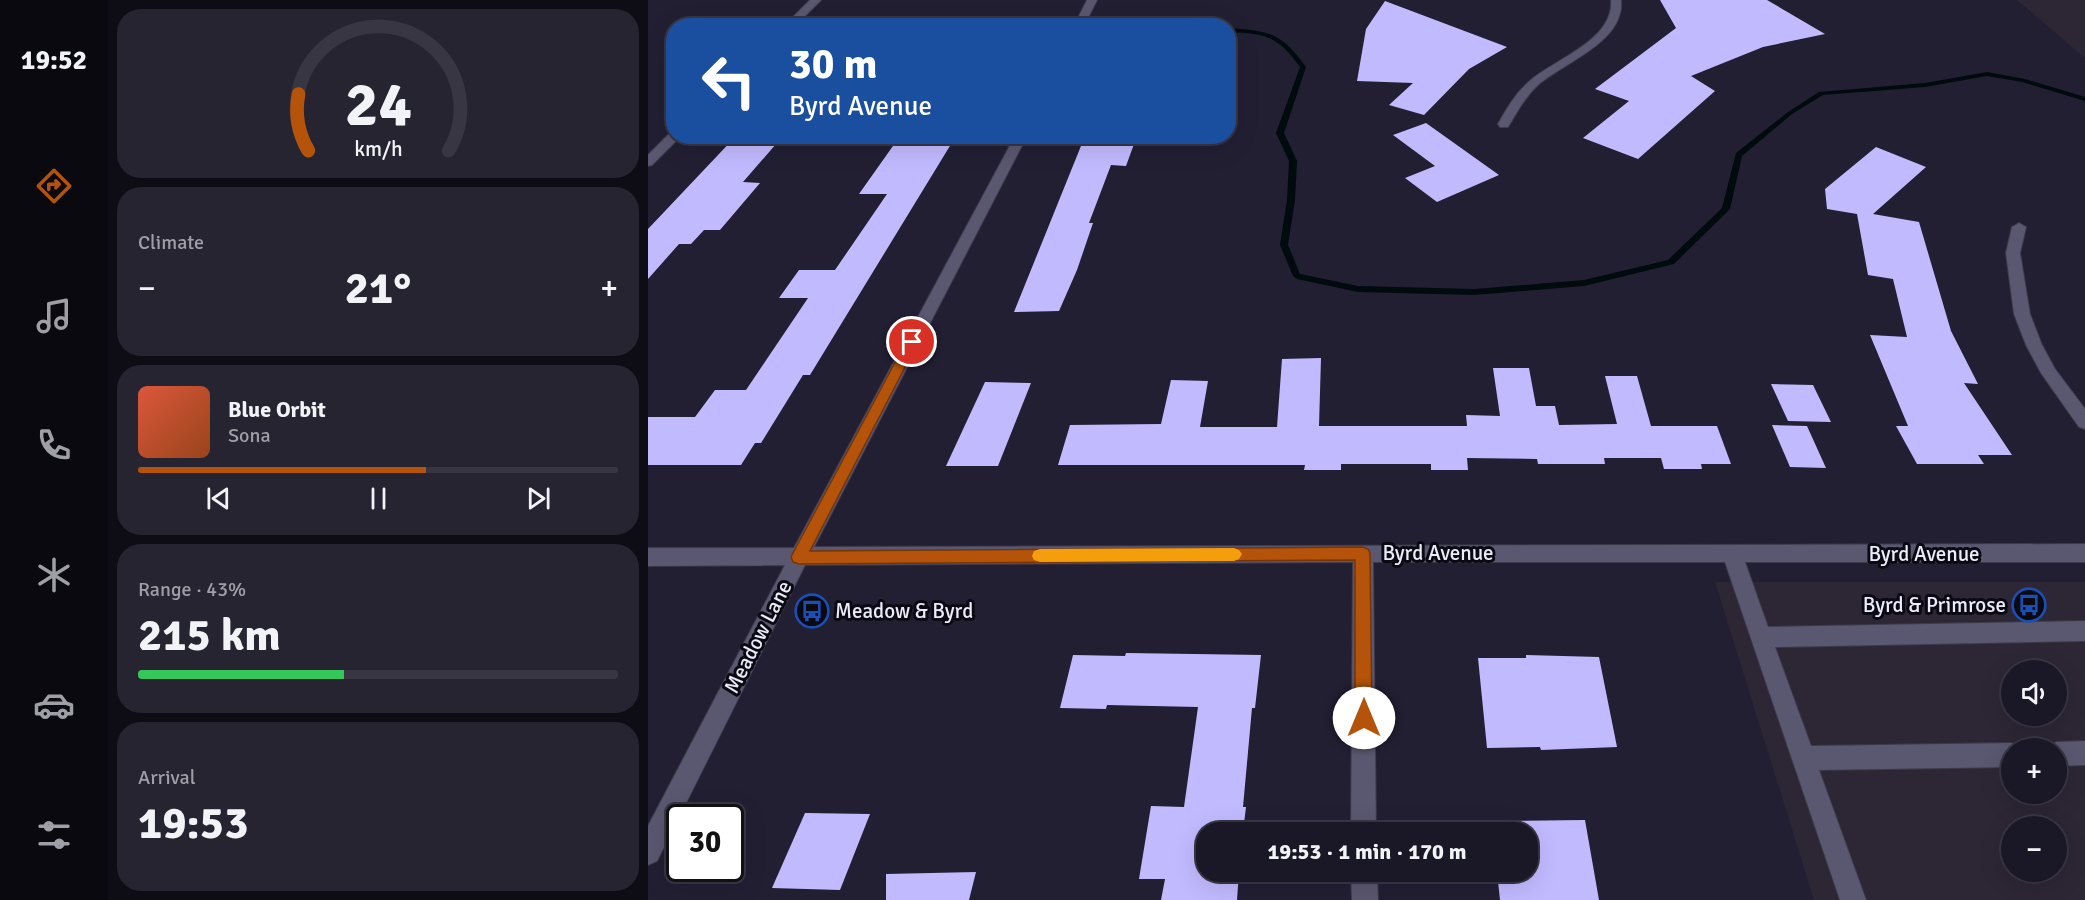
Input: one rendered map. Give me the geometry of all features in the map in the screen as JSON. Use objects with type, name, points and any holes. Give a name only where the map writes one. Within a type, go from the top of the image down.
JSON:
[{"type":"street","points":[[797,18],[816,0]]},
{"type":"street","points":[[1083,18],[1092,0]]},
{"type":"street","points":[[1504,124],[1521,97],[1534,83],[1611,27],[1618,10],[1616,0]]},
{"type":"street","points":[[648,162],[666,144]]},
{"type":"street","name":"Meadow Lane","points":[[648,852],[799,557],[1017,144]]},
{"type":"street","points":[[2019,227],[2013,253],[2022,314],[2049,373],[2085,422]]},
{"type":"street","points":[[1363,553],[1364,822]]},
{"type":"street","name":"Byrd Avenue","points":[[648,557],[1363,553],[2085,554]]},
{"type":"street","points":[[1732,554],[1853,900]]},
{"type":"street","points":[[1761,637],[2085,631]]},
{"type":"street","points":[[2067,754],[2085,753]]},
{"type":"street","points":[[1803,758],[2001,755]]},
{"type":"street","points":[[1364,882],[1365,900]]},
{"type":"shaded area","points":[[2017,0],[2085,0],[2085,58]]},
{"type":"shaded area","points":[[1715,582],[2085,582],[2085,900],[1814,900]]},
{"type":"building","points":[[1660,0],[1767,0],[1825,34],[1763,47],[1691,76],[1715,91],[1638,159],[1583,138],[1629,101],[1595,89],[1676,28]]},
{"type":"building","points":[[1385,1],[1507,47],[1469,69],[1424,115],[1389,105],[1413,83],[1357,81],[1366,29]]},
{"type":"building","points":[[1426,123],[1499,175],[1437,202],[1405,178],[1435,166],[1393,135]]},
{"type":"building","points":[[728,144],[776,144],[743,182],[760,183],[720,230],[704,230],[691,244],[679,244],[648,279],[648,229]]},
{"type":"building","points":[[894,144],[951,144],[810,375],[803,375],[761,443],[755,443],[741,465],[648,465],[648,417],[695,417],[715,390],[746,390],[808,298],[779,298],[799,270],[835,270],[887,194],[859,194]]},
{"type":"building","points":[[1082,144],[1134,144],[1126,166],[1111,165],[1089,223],[1093,223],[1077,270],[1059,311],[1014,312]]},
{"type":"building","points":[[1876,147],[1926,167],[1873,214],[1919,222],[1951,331],[1978,384],[1964,383],[2012,455],[1978,455],[1984,464],[1917,464],[1896,426],[1908,426],[1870,335],[1907,337],[1893,279],[1868,275],[1857,214],[1827,209],[1825,189]]},
{"type":"building","points":[[1321,358],[1319,426],[1467,426],[1466,415],[1500,416],[1493,368],[1529,368],[1536,406],[1555,406],[1559,425],[1617,424],[1605,376],[1637,376],[1651,426],[1717,426],[1731,464],[1701,464],[1702,469],[1664,469],[1661,458],[1604,458],[1605,464],[1538,464],[1537,459],[1467,458],[1468,470],[1431,470],[1431,464],[1341,464],[1341,470],[1304,470],[1305,465],[1058,465],[1070,425],[1161,424],[1171,380],[1208,381],[1200,427],[1277,427],[1282,359]]},
{"type":"building","points":[[985,382],[1031,383],[998,466],[946,466]]},
{"type":"building","points":[[1771,384],[1813,385],[1831,422],[1788,421]]},
{"type":"building","points":[[1772,425],[1807,426],[1826,468],[1790,467]]},
{"type":"building","points":[[1126,653],[1261,655],[1255,708],[1252,708],[1243,807],[1246,807],[1244,822],[1196,822],[1196,882],[1238,882],[1237,900],[1161,900],[1165,879],[1139,879],[1151,806],[1184,807],[1198,707],[1107,705],[1106,709],[1060,708],[1073,655],[1125,656]]},
{"type":"building","points":[[1526,655],[1599,657],[1617,747],[1541,750],[1540,747],[1487,748],[1478,658],[1526,658]]},
{"type":"building","points":[[805,813],[870,814],[840,890],[772,888]]},
{"type":"building","points":[[1585,820],[1599,900],[1500,900],[1498,882],[1538,882],[1538,822],[1492,821]]},
{"type":"building","points":[[976,872],[969,900],[886,900],[886,874]]},
{"type":"waterway","points":[[1236,31],[1264,34],[1280,40],[1303,67],[1280,133],[1293,161],[1291,200],[1284,245],[1297,276],[1358,289],[1474,292],[1584,283],[1671,262],[1726,209],[1739,155],[1790,113],[1821,93],[1925,85],[1987,74],[2023,80],[2085,99]]},
{"type":"slow traffic","points":[[1040,556],[1234,554]]},
{"type":"place","name":"Byrd & Primrose","points":[[2029,605]]},
{"type":"place","name":"Meadow & Byrd","points":[[812,611]]},
{"type":"route","points":[[912,342],[799,557],[1363,553],[1364,718]]}]
